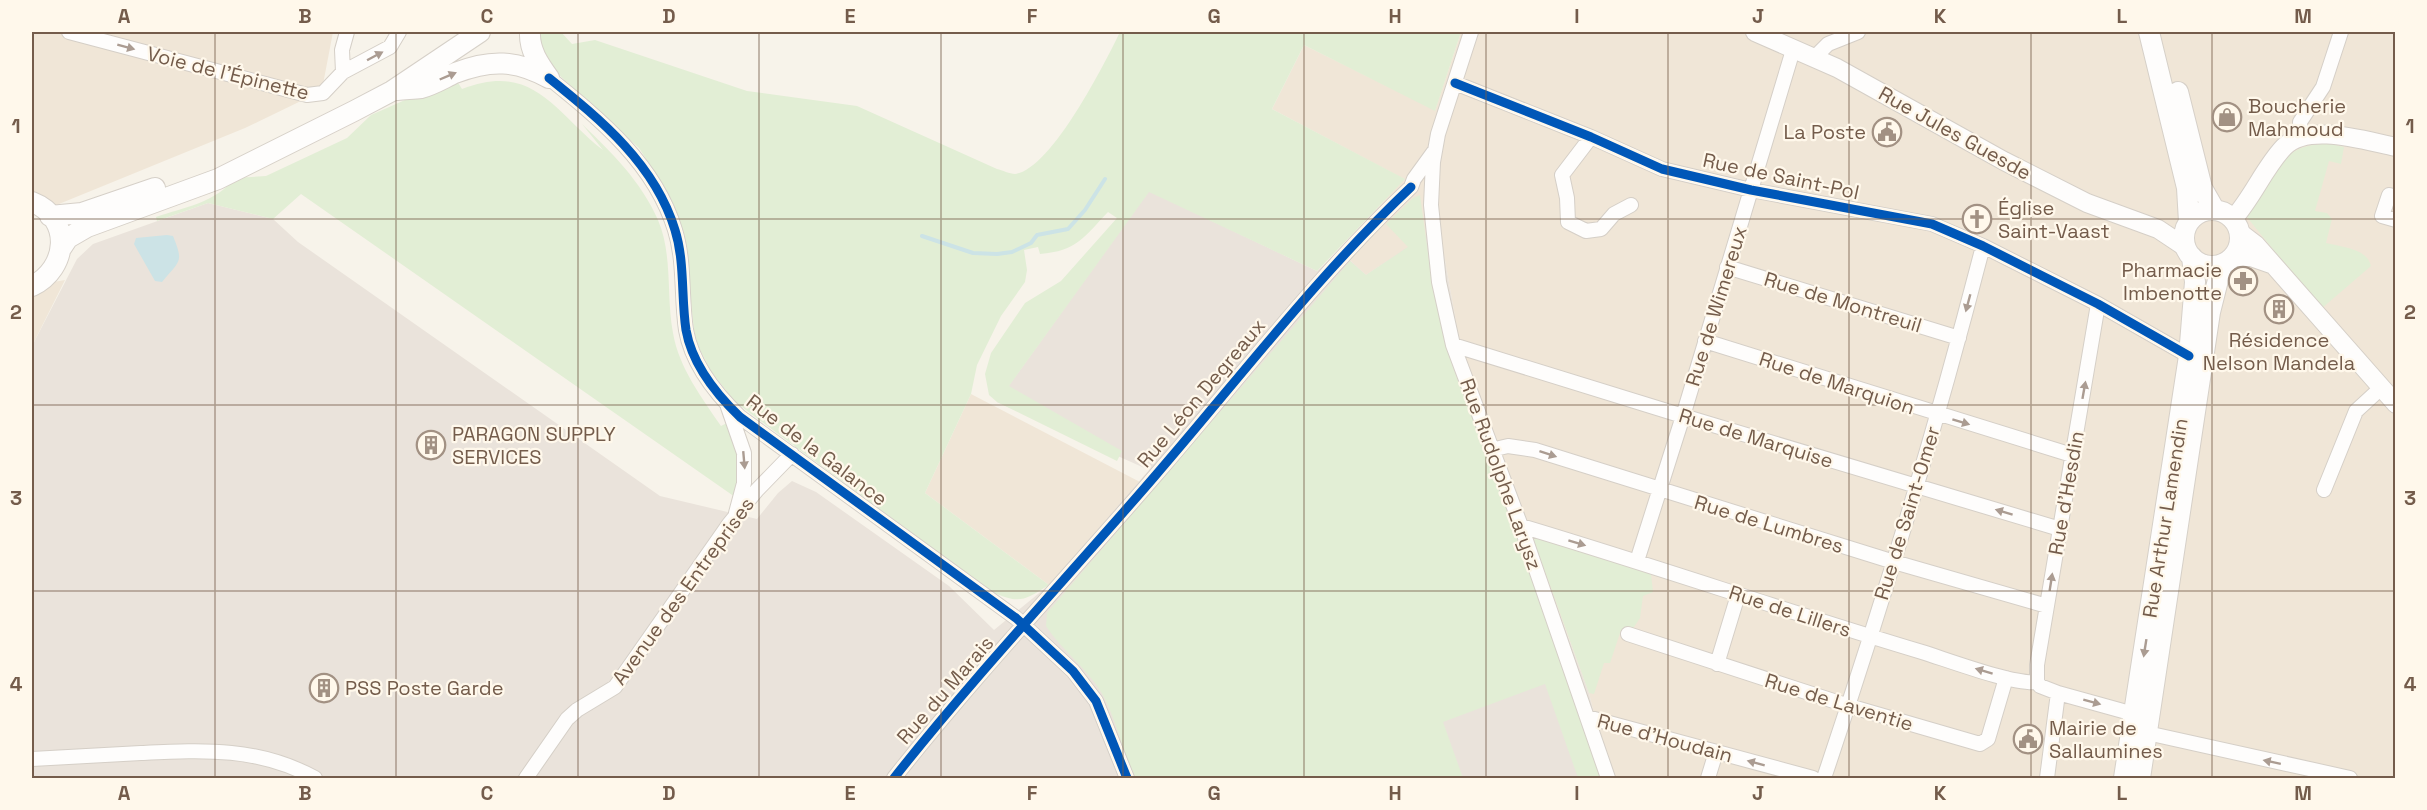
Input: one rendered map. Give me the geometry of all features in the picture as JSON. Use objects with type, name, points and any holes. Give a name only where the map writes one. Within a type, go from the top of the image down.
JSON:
[{"type":"main road","points":[[32,287],[54,268],[60,250],[68,238],[87,227],[218,179],[392,91],[480,32]]},
{"type":"main road","points":[[531,32],[532,48],[538,63],[549,78]]},
{"type":"main road","points":[[2149,32],[2187,188],[2188,224],[2184,235],[2189,252],[2201,264],[2211,266],[2227,261],[2239,245],[2236,225],[2221,211],[2214,209],[2204,211],[2188,224]]},
{"type":"main road","points":[[2162,32],[2202,188],[2214,209]]},
{"type":"main road","points":[[392,91],[422,87],[457,72],[496,63],[520,65],[549,78]]},
{"type":"main road","points":[[50,216],[82,213],[220,166],[269,152]]},
{"type":"main road","points":[[32,202],[50,216],[60,236],[60,250]]},
{"type":"main road","name":"Rue Arthur Lamendin","points":[[2140,778],[2143,722],[2189,356],[2195,282],[2189,252]]},
{"type":"main road","name":"Rue Arthur Lamendin","points":[[2124,778],[2143,722],[2210,312],[2227,261]]},
{"type":"street","name":"Voie de l'Épinette","points":[[69,32],[307,95],[323,93],[343,72],[390,47],[399,32]]},
{"type":"street","points":[[343,72],[342,50],[347,32]]},
{"type":"street","name":"Rue Léon Degreaux","points":[[1024,627],[1165,465],[1311,291],[1411,187],[1414,179],[1434,156],[1471,32]]},
{"type":"street","name":"Rue Jules Guesde","points":[[1755,32],[1793,50],[1815,57],[2004,161],[2087,203],[2158,229],[2189,252]]},
{"type":"street","points":[[1815,57],[1828,44],[1858,32]]},
{"type":"street","points":[[2301,137],[2300,122],[2323,87],[2341,32]]},
{"type":"street","name":"Rue de Wimereux","points":[[1637,561],[1683,417],[1793,50]]},
{"type":"street","name":"Rue de la Galance","points":[[549,78],[599,119],[625,146],[647,172],[664,202],[678,244],[686,331],[693,353],[706,379],[740,417],[1016,618],[1086,685],[1107,724],[1127,778]]},
{"type":"street","name":"Rue de Saint-Pol","points":[[1455,83],[1591,137],[1662,169],[1751,190],[1932,224],[1983,246],[2098,304],[2189,356]]},
{"type":"street","points":[[2396,147],[2328,135],[2301,137],[2284,148],[2236,225],[2256,244],[2396,404]]},
{"type":"street","points":[[1591,137],[1562,175],[1567,198],[1568,222],[1586,231],[1601,229],[1614,214],[1631,205]]},
{"type":"street","name":"Rue Rudolphe Larysz","points":[[1434,156],[1431,186],[1439,282],[1453,345],[1521,526],[1608,778]]},
{"type":"street","points":[[1411,187],[1431,186]]},
{"type":"street","points":[[2396,197],[2389,195],[2382,216],[2396,220]]},
{"type":"street","name":"Rue Jules Guesde","points":[[2158,229],[2188,224]]},
{"type":"street","name":"Rue de Saint-Omer","points":[[1824,778],[1894,562],[1959,338],[1983,246]]},
{"type":"street","points":[[2227,261],[2251,257],[2272,264]]},
{"type":"street","name":"Rue de Montreuil","points":[[1727,267],[1959,338]]},
{"type":"street","name":"Rue d'Hesdin","points":[[2037,682],[2037,665],[2098,304]]},
{"type":"street","name":"Rue de Marquion","points":[[1705,341],[1937,415],[2073,455]]},
{"type":"street","name":"Rue de Marquise","points":[[1453,345],[1683,417],[2060,529]]},
{"type":"street","points":[[2324,490],[2356,411],[2381,388]]},
{"type":"street","points":[[727,404],[744,453],[745,466],[744,483],[734,518]]},
{"type":"street","name":"Rue de Lumbres","points":[[1491,450],[1508,446],[1535,450],[1894,562],[2047,606]]},
{"type":"street","name":"Avenue des Entreprises","points":[[526,778],[567,719],[577,710],[615,687],[734,518],[792,454]]},
{"type":"street","name":"Rue de Lillers","points":[[1521,526],[1637,561],[1870,637],[2006,678],[2037,682],[2040,686],[2058,693],[2219,750],[2350,778]]},
{"type":"street","points":[[1717,664],[1738,595]]},
{"type":"street","name":"Rue du Marais","points":[[894,778],[934,728],[1024,627]]},
{"type":"street","name":"Rue de Laventie","points":[[1628,634],[1849,706],[1980,744],[1988,739],[2006,678]]},
{"type":"street","points":[[2047,778],[2058,693]]},
{"type":"street","name":"Rue d'Houdain","points":[[1587,717],[1813,778]]},
{"type":"street","points":[[32,759],[192,751],[231,752],[263,757],[315,778]]},
{"type":"street","points":[[1708,778],[1716,752]]},
{"type":"shaded area","points":[[32,32],[333,32],[320,100],[303,100],[245,128],[32,215]]},
{"type":"shaded area","points":[[1461,32],[2395,32],[2395,778],[1615,778],[1598,730],[1589,693],[1467,363],[1458,333],[1439,227],[1366,275],[1339,250],[1404,179],[1272,109],[1304,45],[1435,110]]},
{"type":"shaded area","points":[[1149,191],[1317,271],[1339,250],[1366,275],[1439,226],[1458,333],[1467,363],[1589,693],[1598,730],[1615,778],[32,778],[32,346],[77,259],[93,244],[208,203],[273,219],[298,242],[660,496],[757,519],[778,493],[792,481],[816,492],[949,586],[994,630],[1049,585],[1149,470],[997,402]]},
{"type":"shaded area","points":[[65,280],[32,346],[32,286]]},
{"type":"shaded area","points":[[971,394],[1140,482],[1049,585],[925,493]]},
{"type":"green space","points":[[535,32],[561,32],[572,44],[595,40],[747,91],[857,106],[997,169],[1015,174],[1029,168],[1060,135],[1090,89],[1120,32],[1461,32],[1435,111],[1304,45],[1272,109],[1405,179],[1317,271],[1149,192],[1009,386],[1122,451],[1117,461],[997,402],[989,395],[985,374],[991,353],[1025,303],[1061,281],[1117,218],[1108,212],[1079,241],[1063,250],[1040,254],[1038,247],[1024,250],[1027,270],[1025,282],[1001,316],[977,365],[971,394],[925,493],[1049,585],[1033,595],[1015,599],[992,592],[735,402],[711,371],[695,340],[684,234],[666,190],[639,148],[547,64]]},
{"type":"green space","points":[[455,78],[462,89],[487,82],[508,81],[525,86],[541,95],[603,150],[582,124],[615,157],[643,193],[663,233],[671,319],[680,358],[692,382],[721,426],[727,423],[734,442],[739,468],[735,497],[301,194],[273,219],[208,203],[157,221],[156,217],[209,199],[219,193],[234,178],[266,176],[347,138],[371,115]]},
{"type":"green space","points":[[2327,143],[2344,147],[2341,164],[2329,161],[2315,211],[2327,213],[2332,219],[2326,243],[2359,252],[2369,260],[2371,266],[2321,309],[2246,216],[2286,158],[2310,145]]},
{"type":"green space","points":[[1420,195],[1433,290],[1452,365],[1517,532],[1603,778],[1578,778],[1545,684],[1443,722],[1463,778],[1134,778],[1105,699],[1092,679],[1046,626],[1047,613],[1350,261],[1366,275],[1408,247],[1386,224],[1413,198]]},
{"type":"green space","points":[[1536,536],[1651,574],[1653,592],[1643,596],[1640,618],[1632,630],[1621,630],[1610,663],[1604,663],[1594,694],[1589,693],[1534,541]]},
{"type":"water","points":[[173,236],[178,251],[178,261],[162,282],[155,281],[134,244],[136,238]]},
{"type":"waterway","points":[[922,236],[973,253],[1012,252],[1031,243],[1037,235],[1068,229],[1085,210],[1105,179]]},
{"type":"cycle path","points":[[549,78],[588,110],[624,145],[654,184],[666,206],[678,242],[689,343],[706,378],[722,398],[740,417],[1016,618],[1073,671],[1096,701],[1127,778]]},
{"type":"cycle path","points":[[1455,83],[1591,137],[1662,169],[1751,190],[1932,224],[1983,246],[2098,304],[2189,356]]},
{"type":"cycle path","points":[[894,778],[957,701],[1155,476],[1279,328],[1343,256],[1411,187]]},
{"type":"place","name":"Boucherie Mahmoud","points":[[2227,117]]},
{"type":"place","name":"La Poste","points":[[1887,132]]},
{"type":"place","name":"Église Saint-Vaast","points":[[1977,219]]},
{"type":"place","name":"Pharmacie Imbenotte","points":[[2243,281]]},
{"type":"place","name":"Résidence Nelson Mandela","points":[[2279,309]]},
{"type":"place","name":"PARAGON SUPPLY SERVICES","points":[[431,445]]},
{"type":"place","name":"PSS Poste Garde","points":[[324,688]]},
{"type":"place","name":"Mairie de Sallaumines","points":[[2028,739]]}]
